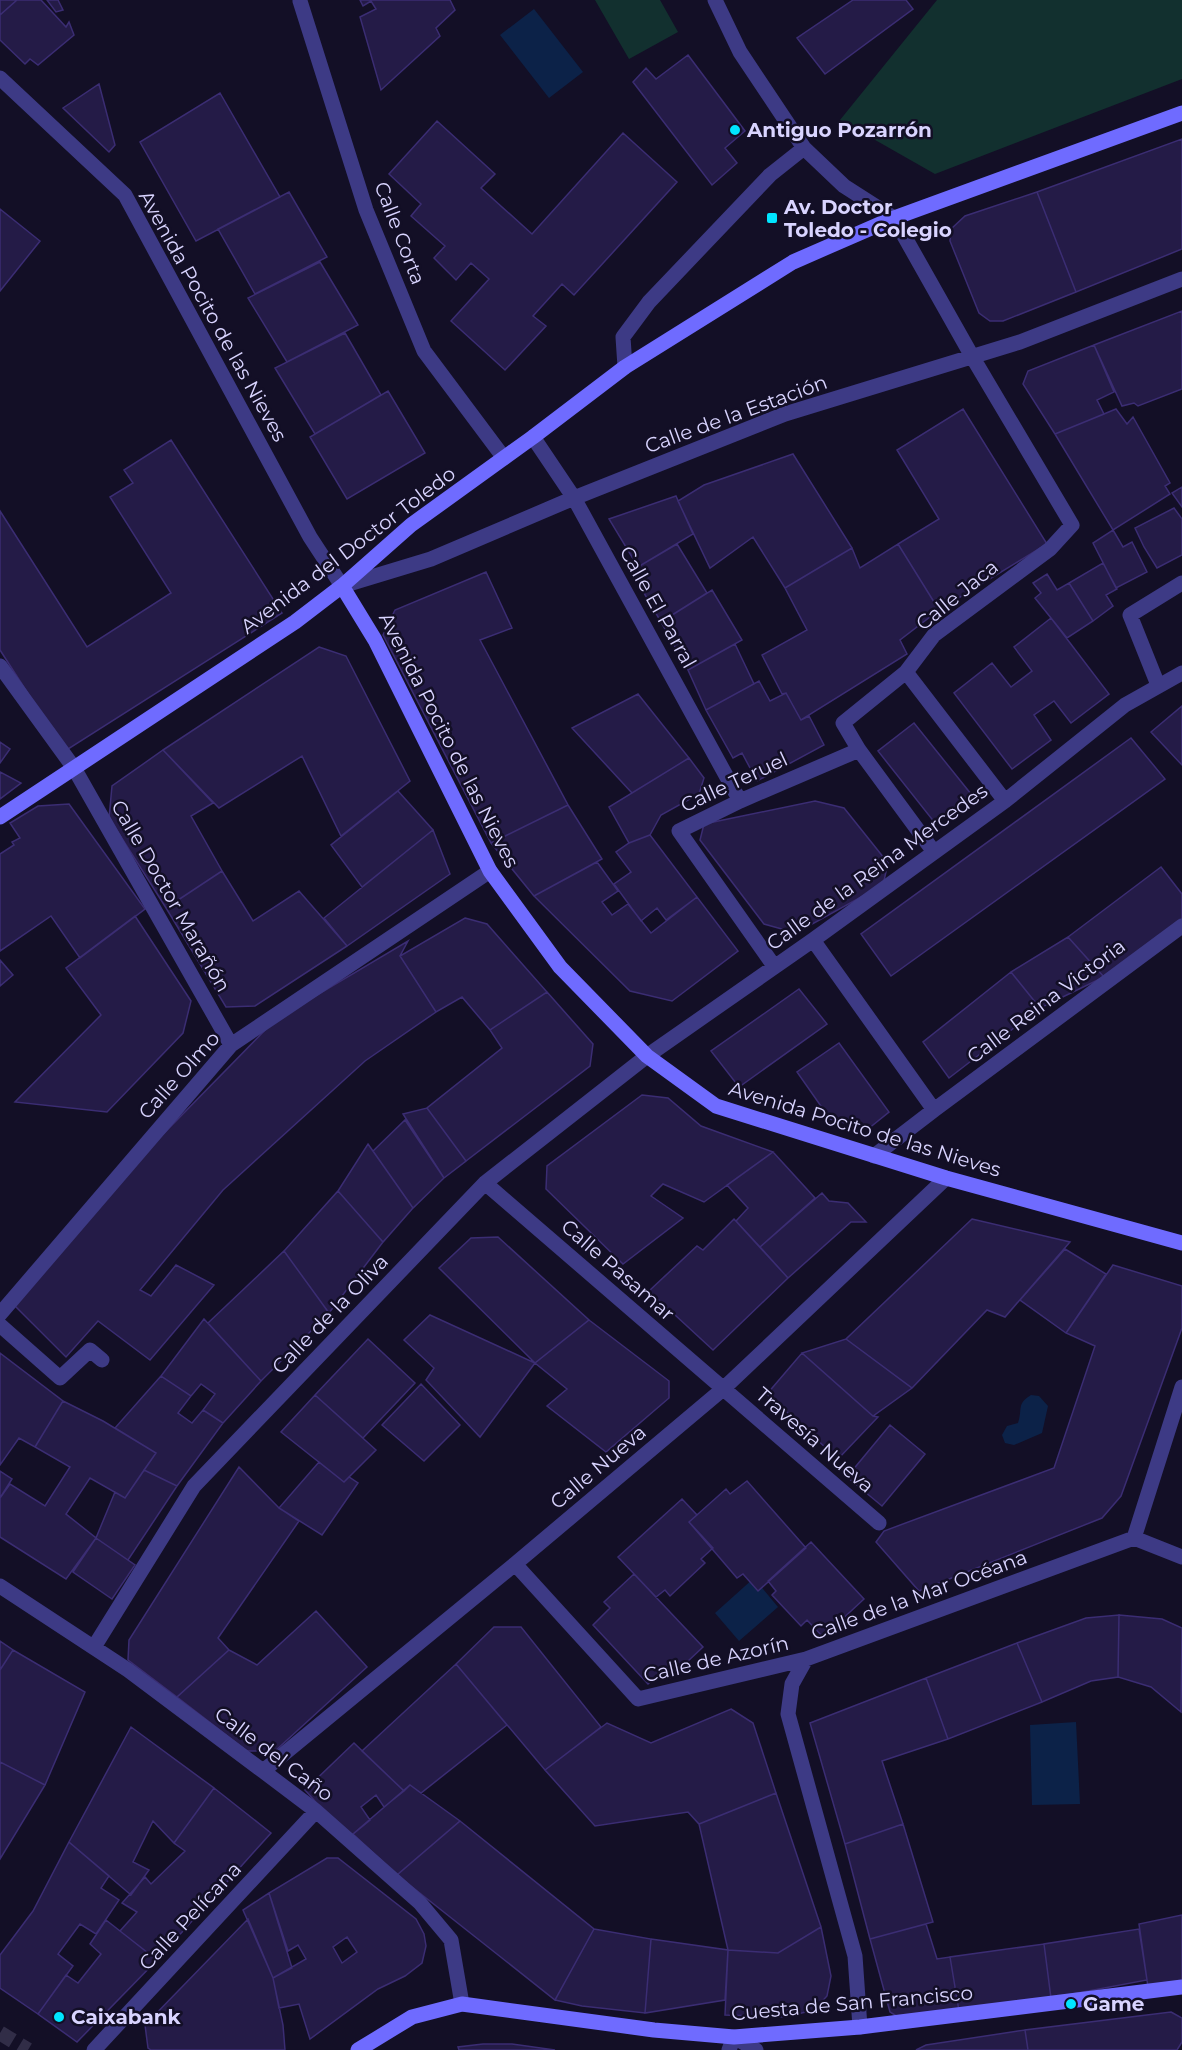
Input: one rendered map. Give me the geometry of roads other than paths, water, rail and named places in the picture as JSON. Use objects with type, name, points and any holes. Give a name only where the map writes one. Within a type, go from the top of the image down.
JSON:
[{"type":"street","points":[[714,0],[740,52],[804,148],[844,186],[894,218],[972,358]]},
{"type":"street","name":"Calle Corta","points":[[300,1],[366,210],[424,351],[504,458]]},
{"type":"street","name":"Avenida Pocito de las Nieves","points":[[0,78],[125,195],[310,537],[375,640],[490,871],[560,967],[647,1056],[716,1106],[946,1178],[1182,1243]]},
{"type":"street","name":"Avenida del Doctor Toledo","points":[[0,817],[295,622],[342,586],[411,525],[625,367],[793,262],[894,218],[1182,113]]},
{"type":"street","points":[[625,367],[623,337],[649,302],[770,175],[804,148]]},
{"type":"street","name":"Calle de la Estación","points":[[342,586],[431,559],[574,498],[785,414],[1020,342],[1182,279]]},
{"type":"street","name":"Calle Jaca","points":[[859,750],[843,723],[906,672],[934,635],[1050,549],[1072,525],[972,358]]},
{"type":"street","name":"Calle El Parral","points":[[533,437],[574,498],[740,801]]},
{"type":"street","points":[[1158,685],[1130,615],[1182,583]]},
{"type":"street","name":"Calle Doctor Marañón","points":[[0,666],[74,768],[231,1045]]},
{"type":"street","points":[[906,672],[1005,801]]},
{"type":"street","name":"Calle de la Reina Mercedes","points":[[647,1056],[813,940],[1005,801],[1125,705],[1182,673]]},
{"type":"street","points":[[859,750],[934,852]]},
{"type":"street","name":"Calle Teruel","points":[[774,966],[679,831],[740,801],[859,750]]},
{"type":"street","name":"Calle Olmo","points":[[0,1314],[231,1045],[490,871]]},
{"type":"street","name":"Calle Reina Victoria","points":[[934,1110],[1182,926]]},
{"type":"street","points":[[813,940],[934,1110],[874,1156]]},
{"type":"street","name":"Calle de la Oliva","points":[[94,1647],[194,1486],[485,1183],[647,1056]]},
{"type":"street","name":"Calle Nueva","points":[[262,1771],[515,1564],[723,1389],[946,1178]]},
{"type":"street","name":"Calle Pasamar","points":[[485,1183],[723,1389]]},
{"type":"street","points":[[0,1325],[60,1378],[90,1350],[102,1360]]},
{"type":"street","points":[[1182,1387],[1134,1538],[1182,1557]]},
{"type":"street","name":"Travesía Nueva","points":[[723,1389],[879,1523]]},
{"type":"street","name":"Calle de la Mar Océana","points":[[860,2027],[855,1956],[788,1714],[792,1683],[806,1659],[1134,1538]]},
{"type":"street","name":"Calle de Azorín","points":[[515,1564],[638,1699],[806,1659]]},
{"type":"street","name":"Calle del Caño","points":[[0,1586],[94,1647],[316,1811],[420,1903],[451,1940],[462,2004]]},
{"type":"street","name":"Calle Pelícana","points":[[94,2050],[316,1811]]},
{"type":"street","name":"Cuesta de San Francisco","points":[[358,2050],[412,2017],[462,2004],[654,2030],[731,2043],[1182,1988]]},
{"type":"street","points":[[731,2043],[756,2050]]},
{"type":"water","points":[[534,9],[583,72],[549,98],[500,35]]},
{"type":"water","points":[[1031,1395],[1039,1396],[1048,1406],[1042,1433],[1014,1445],[1005,1443],[1002,1435],[1007,1426],[1018,1423],[1023,1401]]},
{"type":"water","points":[[754,1578],[778,1607],[739,1641],[715,1613]]},
{"type":"water","points":[[1076,1722],[1080,1804],[1032,1805],[1030,1725]]},
{"type":"tunnel","points":[[0,2033],[28,2050]]},
{"type":"place","name":"Antiguo Pozarrón","points":[[735,130]]},
{"type":"place","name":"Av. Doctor Toledo - Colegio","points":[[772,218]]},
{"type":"place","name":"Game","points":[[1071,2004]]},
{"type":"place","name":"Caixabank","points":[[59,2017]]}]
